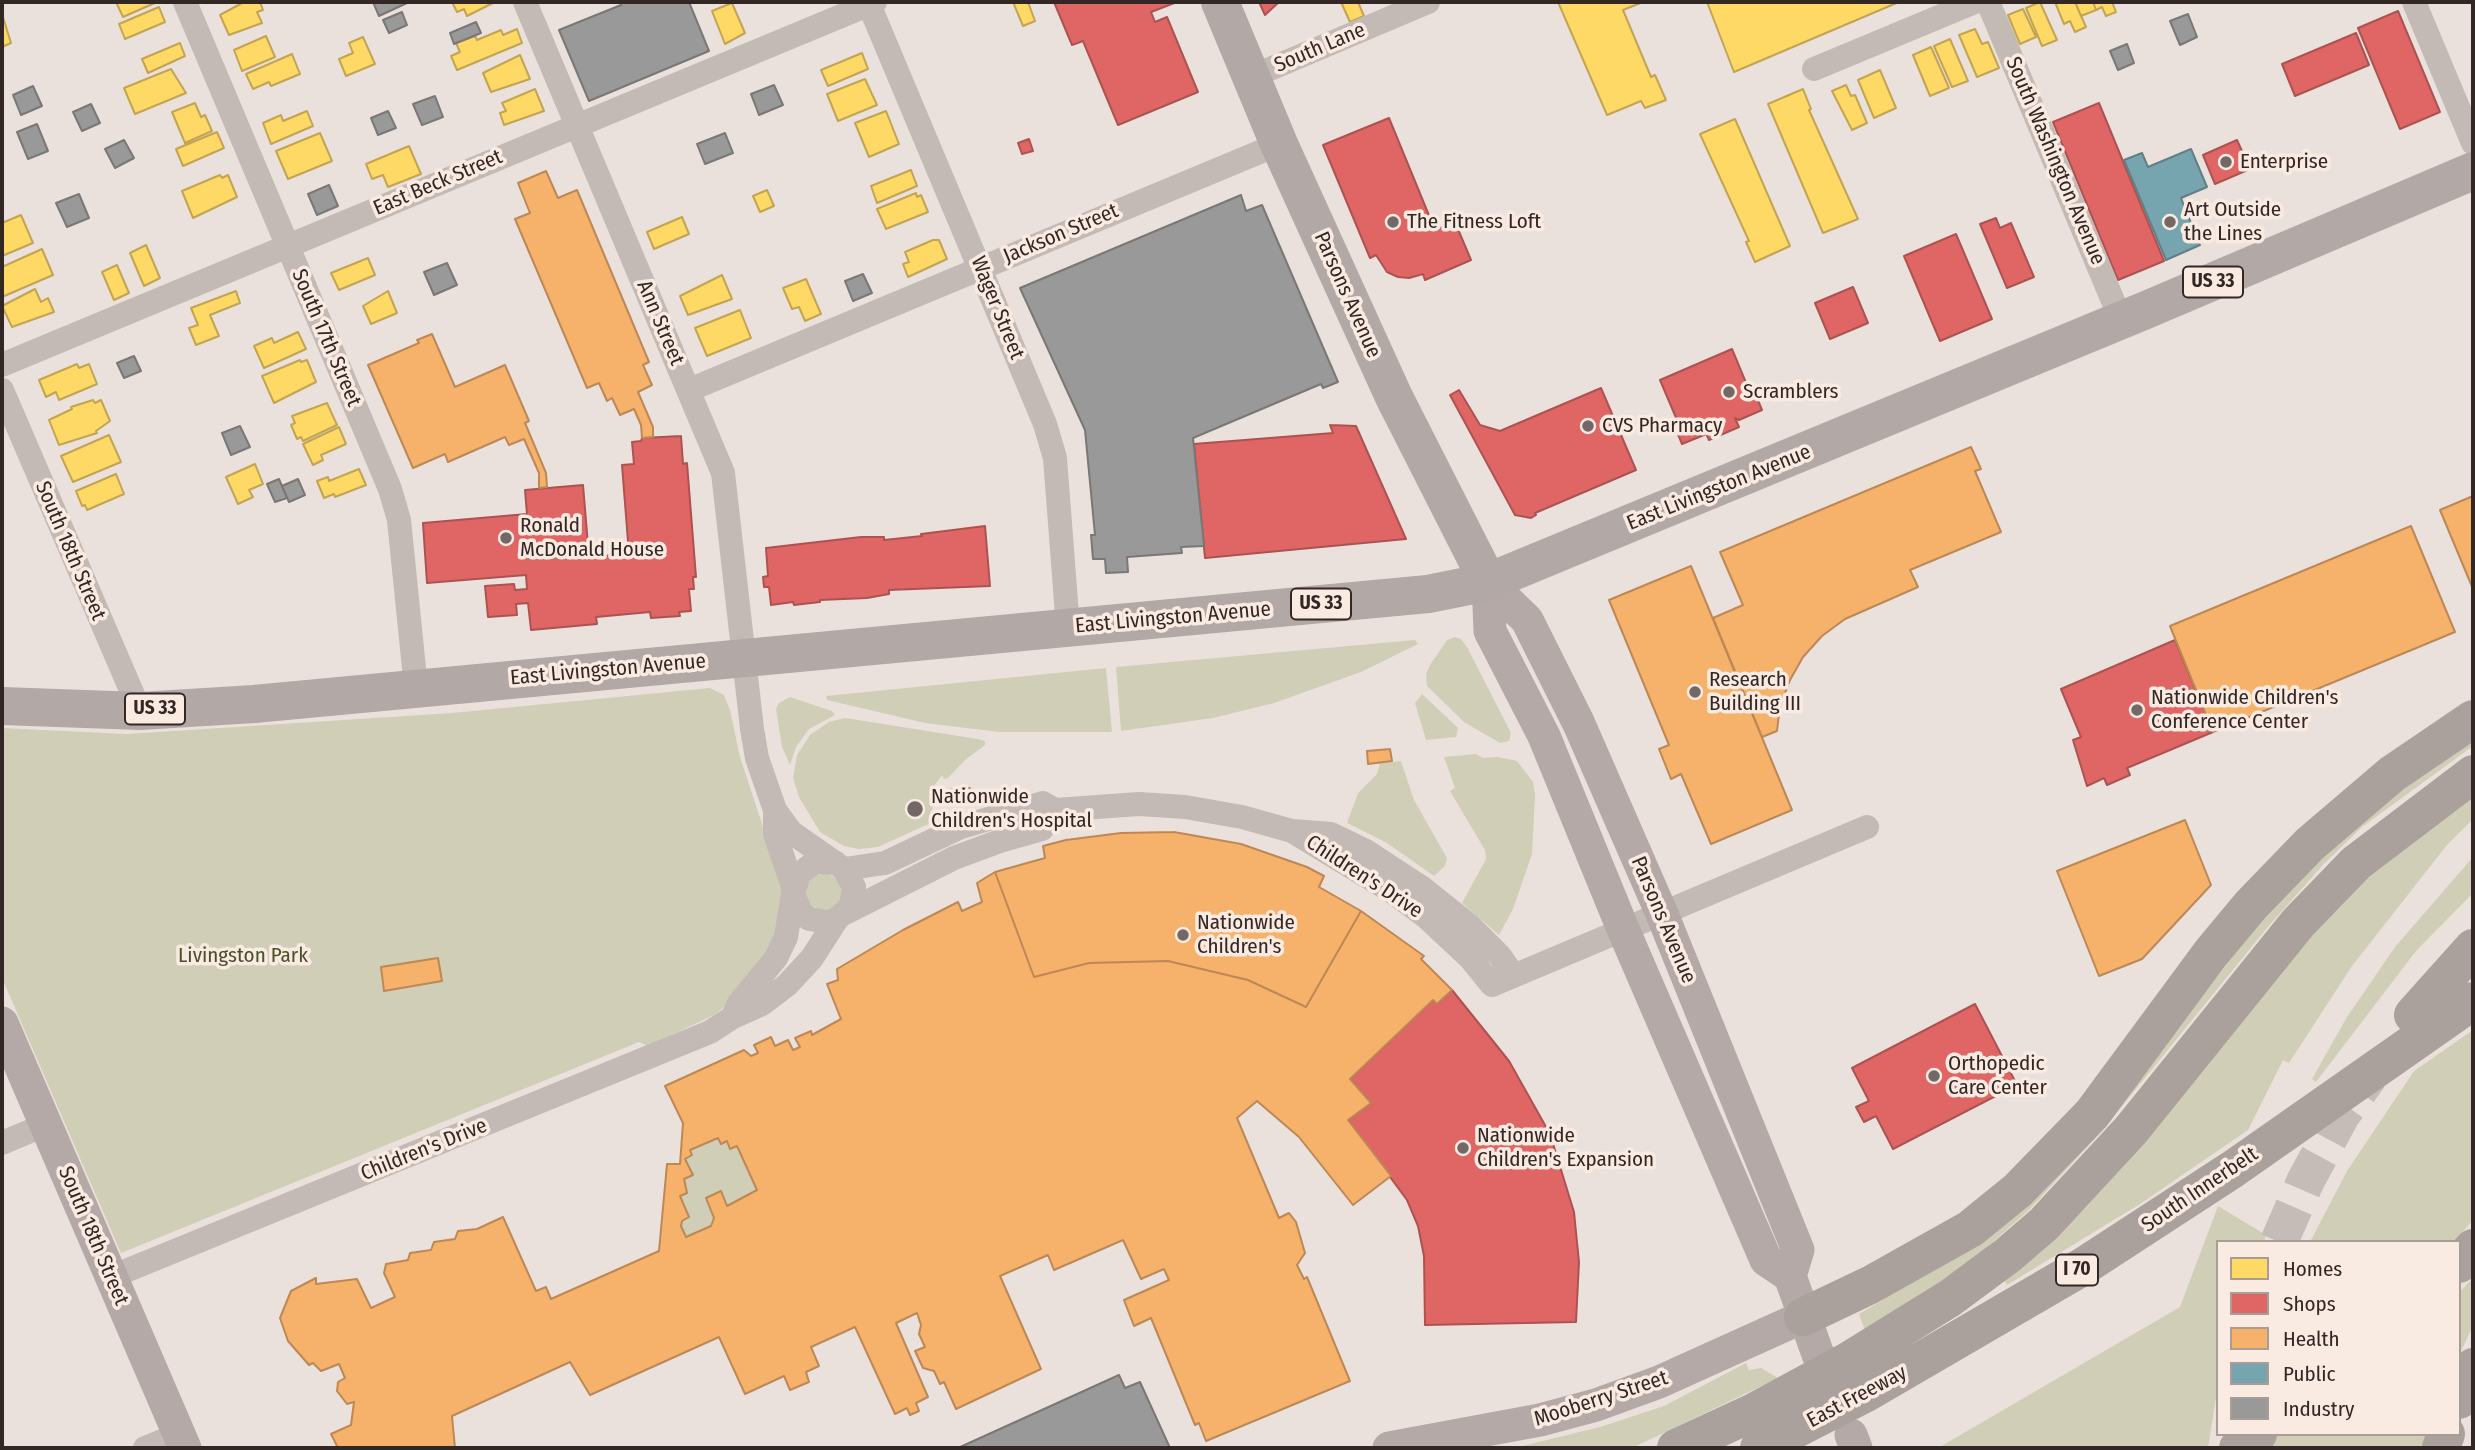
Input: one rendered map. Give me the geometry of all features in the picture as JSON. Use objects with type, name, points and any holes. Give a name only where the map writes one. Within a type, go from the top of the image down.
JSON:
[{"type":"highway","points":[[1803,1317],[1870,1285],[1970,1228],[2018,1190],[2092,1114],[2211,953],[2259,896],[2309,844],[2392,774],[2473,719]]},
{"type":"highway","points":[[1676,1448],[1760,1435],[1901,1329],[1950,1298],[2044,1224],[2131,1130],[2308,913],[2356,863],[2473,774]]},
{"type":"highway","points":[[2413,1015],[2473,948]]},
{"type":"highway","name":"South Innerbelt","points":[[1917,1364],[2084,1266],[2233,1169],[2465,1007]]},
{"type":"highway","points":[[2461,1262],[2473,1248]]},
{"type":"highway","name":"East Freeway","points":[[1760,1435],[1917,1364]]},
{"type":"highway","points":[[2461,1395],[2473,1367]]},
{"type":"highway","points":[[2238,1448],[2255,1436]]},
{"type":"main road","name":"Parsons Avenue","points":[[1220,2],[1279,144],[1406,423],[1488,582]]},
{"type":"main road","name":"East Livingston Avenue","points":[[2,706],[141,711],[254,704],[1428,594],[1488,582],[2473,171]]},
{"type":"street","name":"South 17th Street","points":[[185,2],[390,489],[399,520],[415,688]]},
{"type":"street","name":"Ann Street","points":[[526,2],[723,473],[757,758],[775,810]]},
{"type":"street","name":"South Lane","points":[[1251,77],[1428,2]]},
{"type":"street","points":[[1814,69],[1975,2]]},
{"type":"street","name":"South Washington Avenue","points":[[1988,2],[2121,320]]},
{"type":"street","points":[[2414,2],[2473,143]]},
{"type":"street","name":"East Beck Street","points":[[2,365],[871,3]]},
{"type":"street","name":"Wager Street","points":[[871,3],[1045,424],[1055,458],[1068,628]]},
{"type":"street","name":"Jackson Street","points":[[689,390],[1279,144]]},
{"type":"street","name":"South 18th Street","points":[[2,390],[141,711]]},
{"type":"street","name":"Parsons Avenue","points":[[1488,582],[1527,620],[1579,724],[1662,914],[1798,1250],[1790,1276],[1820,1360]]},
{"type":"street","name":"Parsons Avenue","points":[[1488,582],[1490,631],[1544,736],[1623,929],[1766,1260],[1790,1276]]},
{"type":"street","name":"Children's Drive","points":[[840,866],[886,863],[961,827],[1044,803],[1055,810],[1132,804],[1185,807],[1242,817],[1292,831],[1331,834],[1421,887],[1470,926],[1500,956],[1503,980],[1623,929]]},
{"type":"street","points":[[775,810],[791,832],[840,866],[854,887],[854,896],[841,916]]},
{"type":"street","points":[[775,810],[775,834],[796,904],[809,919],[828,922],[954,858],[1000,841],[1042,830],[1055,810]]},
{"type":"street","points":[[1623,929],[1867,827]]},
{"type":"street","points":[[793,892],[799,874],[806,867],[825,861],[840,866]]},
{"type":"street","name":"Children's Drive","points":[[733,1017],[739,1003],[776,958],[789,928],[793,892]]},
{"type":"street","name":"Children's Drive","points":[[111,1277],[681,1046],[762,1004],[787,985],[813,958],[841,916]]},
{"type":"street","name":"South 18th Street","points":[[2,1023],[182,1441]]},
{"type":"street","points":[[2,1143],[45,1125]]},
{"type":"street","name":"Mooberry Street","points":[[1389,1448],[1528,1423],[1596,1405],[1659,1382],[1803,1317]]},
{"type":"street","points":[[145,1448],[182,1441]]},
{"type":"green space","points":[[1455,637],[1461,639],[1467,647],[1511,733],[1509,741],[1500,743],[1464,722],[1427,686],[1426,674],[1430,665],[1447,640]]},
{"type":"green space","points":[[1415,640],[1418,644],[1361,672],[1274,703],[1213,718],[1121,731],[1116,667]]},
{"type":"green space","points":[[1106,668],[1112,732],[1000,732],[925,723],[827,700],[826,696]]},
{"type":"green space","name":"Livingston Park","points":[[710,688],[724,695],[730,710],[740,757],[786,897],[782,923],[746,989],[714,1015],[648,1046],[639,1042],[121,1253],[2,978],[2,728],[127,734],[452,713]]},
{"type":"green space","points":[[1422,694],[1458,728],[1456,737],[1426,740],[1415,703]]},
{"type":"green space","points":[[790,697],[832,711],[835,715],[809,729],[796,747],[790,765],[782,747],[776,709],[779,703]]},
{"type":"green space","points":[[845,718],[978,739],[985,741],[985,745],[965,760],[948,778],[944,779],[942,775],[929,793],[938,795],[930,814],[933,822],[878,847],[859,849],[844,846],[820,832],[799,797],[793,778],[797,755],[810,735],[829,722]]},
{"type":"green space","points":[[2473,737],[2473,746],[2362,827],[2323,865],[2267,928],[2101,1132],[2030,1209],[1976,1257],[1866,1333],[1859,1314],[1881,1301],[2122,1099],[2272,906],[2372,809]]},
{"type":"green space","points":[[1476,754],[1483,758],[1498,757],[1517,761],[1533,782],[1535,795],[1532,854],[1513,909],[1499,935],[1462,903],[1486,859],[1485,850],[1450,791],[1455,788],[1444,757]]},
{"type":"green space","points":[[1401,761],[1414,800],[1447,858],[1445,866],[1434,876],[1387,843],[1347,823],[1358,793],[1377,774],[1380,763]]},
{"type":"green space","points":[[2473,792],[2473,819],[2447,845],[2352,966],[2289,1063],[2283,1060],[2248,1130],[2140,1204],[2007,1285],[2003,1278],[2313,928],[2380,861]]},
{"type":"green space","points":[[2473,857],[2473,893],[2416,951],[2316,1082],[2312,1079],[2347,1017],[2395,947]]},
{"type":"green space","points":[[824,874],[837,879],[842,892],[837,905],[824,910],[811,905],[806,892],[811,879]]},
{"type":"green space","points":[[2473,1030],[2473,1220],[2456,1240],[2311,1240],[2347,1171],[2414,1071]]},
{"type":"green space","points":[[718,1138],[721,1144],[727,1141],[730,1148],[737,1146],[757,1190],[727,1206],[721,1191],[706,1198],[714,1218],[711,1226],[686,1237],[681,1226],[682,1221],[689,1217],[680,1196],[687,1193],[684,1179],[692,1175],[685,1159],[692,1155],[690,1150]]},
{"type":"green space","points":[[2218,1206],[2266,1235],[2265,1240],[2216,1240],[2216,1398],[2208,1448],[1938,1448],[2180,1307]]},
{"type":"green space","points":[[2473,1278],[2473,1326],[2461,1351],[2461,1291]]},
{"type":"green space","points":[[1746,1363],[1749,1370],[1761,1368],[1778,1378],[1632,1448],[1514,1448],[1600,1427],[1664,1406]]},
{"type":"green space","points":[[2249,1436],[2429,1436],[2426,1448],[2246,1448]]},
{"type":"building: Homes","points":[[116,2],[157,2],[123,17]]},
{"type":"building: Homes","points":[[244,2],[260,2],[263,10],[257,12],[262,23],[229,35],[220,15]]},
{"type":"building: Homes","points":[[452,2],[495,2],[467,16],[464,9],[457,12]]},
{"type":"building: Homes","points":[[1013,2],[1028,2],[1035,21],[1023,26]]},
{"type":"building: Homes","points":[[1341,2],[1358,2],[1364,16],[1350,22]]},
{"type":"building: Homes","points":[[1558,2],[1643,2],[1623,10],[1651,77],[1655,75],[1666,100],[1645,108],[1641,101],[1607,115]]},
{"type":"building: Homes","points":[[1707,2],[1899,2],[1734,72]]},
{"type":"building: Homes","points":[[2040,2],[2057,40],[2042,46],[2026,8]]},
{"type":"building: Homes","points":[[2055,2],[2075,2],[2086,27],[2075,32],[2070,21],[2064,24]]},
{"type":"building: Homes","points":[[2075,2],[2093,2],[2096,10],[2081,16]]},
{"type":"building: Homes","points":[[2093,2],[2112,2],[2116,12],[2106,16],[2102,7],[2096,10]]},
{"type":"building: Homes","points":[[732,3],[745,33],[725,44],[712,11]]},
{"type":"building: Homes","points":[[159,7],[165,22],[125,39],[119,24]]},
{"type":"building: Homes","points":[[2023,9],[2036,37],[2020,44],[2008,15]]},
{"type":"building: Homes","points":[[2,14],[11,43],[2,47]]},
{"type":"building: Homes","points":[[517,29],[522,43],[457,70],[451,56],[460,52],[456,43],[475,36],[477,40],[501,30],[503,35]]},
{"type":"building: Homes","points":[[1975,29],[1982,44],[1988,42],[1999,68],[1977,77],[1959,35]]},
{"type":"building: Homes","points":[[266,36],[275,57],[242,71],[234,50]]},
{"type":"building: Homes","points":[[363,37],[375,64],[346,76],[339,59],[353,53],[349,43]]},
{"type":"building: Homes","points":[[1950,39],[1968,81],[1952,87],[1934,46]]},
{"type":"building: Homes","points":[[180,43],[185,56],[148,73],[142,59]]},
{"type":"building: Homes","points":[[1931,47],[1949,88],[1930,96],[1913,55]]},
{"type":"building: Homes","points":[[862,53],[868,69],[828,86],[821,70]]},
{"type":"building: Homes","points":[[292,54],[300,74],[271,86],[269,82],[253,89],[246,74]]},
{"type":"building: Homes","points":[[520,55],[530,79],[491,92],[483,73]]},
{"type":"building: Homes","points":[[171,69],[186,93],[135,114],[124,88]]},
{"type":"building: Homes","points":[[1880,70],[1896,108],[1874,118],[1858,80]]},
{"type":"building: Homes","points":[[865,79],[877,105],[838,121],[827,94]]},
{"type":"building: Homes","points":[[1846,85],[1851,96],[1855,95],[1867,123],[1852,130],[1832,91]]},
{"type":"building: Homes","points":[[535,89],[544,111],[504,125],[500,113],[506,111],[502,103]]},
{"type":"building: Homes","points":[[1803,89],[1811,109],[1809,110],[1858,219],[1823,233],[1768,104]]},
{"type":"building: Homes","points":[[195,103],[201,117],[205,115],[212,131],[185,143],[172,112]]},
{"type":"building: Homes","points":[[307,111],[313,126],[271,144],[263,123],[281,115],[283,121]]},
{"type":"building: Homes","points":[[886,111],[899,144],[869,157],[855,123]]},
{"type":"building: Homes","points":[[1735,119],[1790,246],[1755,262],[1746,242],[1749,241],[1700,134]]},
{"type":"building: Homes","points":[[217,132],[224,148],[183,166],[176,149]]},
{"type":"building: Homes","points":[[320,133],[332,161],[288,179],[276,151]]},
{"type":"building: Homes","points":[[409,146],[421,174],[388,187],[383,175],[372,179],[366,164]]},
{"type":"building: Homes","points":[[911,170],[917,186],[877,203],[871,186]]},
{"type":"building: Homes","points":[[220,175],[222,178],[228,175],[237,197],[193,218],[182,191]]},
{"type":"building: Homes","points":[[767,190],[774,206],[760,212],[753,196]]},
{"type":"building: Homes","points":[[916,193],[917,197],[921,195],[928,212],[886,229],[877,209]]},
{"type":"building: Homes","points":[[21,215],[33,243],[2,256],[2,223]]},
{"type":"building: Homes","points":[[682,217],[689,234],[654,249],[647,232]]},
{"type":"building: Homes","points":[[939,240],[947,259],[908,277],[903,264],[909,262],[905,252]]},
{"type":"building: Homes","points":[[146,245],[160,278],[144,286],[130,253]]},
{"type":"building: Homes","points":[[42,249],[53,275],[2,297],[2,267]]},
{"type":"building: Homes","points":[[368,258],[375,275],[339,290],[331,273]]},
{"type":"building: Homes","points":[[117,265],[129,293],[114,300],[102,272]]},
{"type":"building: Homes","points":[[722,275],[732,299],[688,315],[680,296]]},
{"type":"building: Homes","points":[[806,279],[821,314],[805,321],[799,307],[792,309],[783,288]]},
{"type":"building: Homes","points":[[35,289],[41,302],[48,298],[54,312],[12,327],[2,306]]},
{"type":"building: Homes","points":[[236,291],[240,303],[210,315],[219,336],[196,345],[189,328],[198,325],[191,308]]},
{"type":"building: Homes","points":[[388,291],[397,313],[371,324],[363,306]]},
{"type":"building: Homes","points":[[740,310],[751,338],[707,356],[695,328]]},
{"type":"building: Homes","points":[[298,332],[306,349],[264,368],[254,346],[272,338],[274,343]]},
{"type":"building: Homes","points":[[300,360],[307,360],[316,382],[274,403],[262,376]]},
{"type":"building: Homes","points":[[77,364],[79,368],[89,364],[97,384],[59,400],[56,392],[46,397],[39,380]]},
{"type":"building: Homes","points":[[93,400],[95,403],[101,400],[110,421],[96,431],[97,433],[59,445],[49,420],[72,409],[71,407]]},
{"type":"building: Homes","points":[[327,403],[337,425],[303,441],[301,437],[297,439],[291,425],[295,423],[292,416]]},
{"type":"building: Homes","points":[[339,427],[346,444],[321,455],[323,460],[313,465],[303,444]]},
{"type":"building: Homes","points":[[109,435],[121,462],[73,482],[61,456]]},
{"type":"building: Homes","points":[[255,464],[263,484],[249,490],[253,497],[238,504],[226,477]]},
{"type":"building: Homes","points":[[359,469],[366,485],[335,497],[334,494],[324,498],[317,481],[328,477],[329,481]]},
{"type":"building: Homes","points":[[116,474],[124,494],[87,510],[85,505],[82,506],[76,491]]},
{"type":"building: Shops","points":[[1054,2],[1177,2],[1151,12],[1155,22],[1167,17],[1198,92],[1118,125],[1083,41],[1072,45]]},
{"type":"building: Shops","points":[[1259,2],[1279,2],[1265,15]]},
{"type":"building: Shops","points":[[2398,11],[2440,112],[2400,129],[2358,28]]},
{"type":"building: Shops","points":[[2356,33],[2369,65],[2295,96],[2282,64]]},
{"type":"building: Shops","points":[[2099,103],[2164,261],[2118,280],[2053,122]]},
{"type":"building: Shops","points":[[1389,118],[1435,230],[1455,222],[1471,260],[1425,280],[1423,274],[1409,278],[1398,277],[1387,272],[1376,255],[1370,258],[1323,145]]},
{"type":"building: Shops","points":[[1029,139],[1033,151],[1022,154],[1018,143]]},
{"type":"building: Shops","name":"Enterprise","points":[[2237,140],[2250,169],[2215,184],[2203,155]]},
{"type":"building: Shops","points":[[1996,218],[2000,228],[2011,223],[2034,277],[2007,288],[1980,224]]},
{"type":"building: Shops","points":[[1956,234],[1992,319],[1940,341],[1904,256]]},
{"type":"building: Shops","points":[[1853,287],[1868,323],[1830,339],[1815,303]]},
{"type":"building: Shops","points":[[1732,349],[1749,390],[1753,388],[1762,410],[1739,420],[1735,418],[1739,427],[1709,440],[1705,431],[1704,435],[1682,444],[1673,422],[1677,420],[1660,380]]},
{"type":"building: Shops","name":"CVS Pharmacy","points":[[1601,388],[1636,470],[1535,513],[1531,518],[1515,515],[1450,395],[1459,390],[1480,425],[1500,431]]},
{"type":"building: Shops","points":[[1330,425],[1356,426],[1406,539],[1205,558],[1194,444],[1333,433]]},
{"type":"building: Shops","name":"Ronald McDonald House","points":[[681,436],[683,464],[687,463],[696,577],[693,577],[694,589],[689,589],[691,611],[679,612],[680,616],[651,618],[650,612],[596,617],[597,624],[531,630],[528,603],[516,604],[517,615],[488,617],[485,586],[514,584],[515,590],[527,589],[526,575],[427,583],[423,523],[527,514],[525,490],[583,485],[589,557],[629,554],[622,465],[634,464],[632,442],[641,441],[642,438]]},
{"type":"building: Shops","points":[[985,526],[990,586],[889,590],[889,594],[867,598],[820,600],[794,605],[793,602],[771,605],[769,587],[764,587],[763,577],[768,576],[766,548],[861,537],[884,537],[884,540]]},
{"type":"building: Shops","name":"Nationwide Children's Conference Center","points":[[2175,640],[2213,732],[2127,768],[2130,775],[2107,785],[2104,778],[2087,786],[2073,740],[2081,737],[2061,689]]},
{"type":"building: Shops","name":"Nationwide Children's Expansion","points":[[1452,990],[1509,1061],[1550,1134],[1574,1212],[1579,1262],[1576,1322],[1425,1325],[1424,1256],[1418,1226],[1407,1200],[1348,1120],[1371,1103],[1350,1079],[1433,1000],[1437,1004]]},
{"type":"building: Shops","name":"Orthopedic Care Center","points":[[1975,1004],[2017,1085],[1893,1149],[1876,1116],[1864,1122],[1856,1107],[1869,1101],[1852,1068]]},
{"type":"building: Health","points":[[546,171],[558,198],[577,190],[649,362],[643,365],[652,385],[638,392],[653,427],[653,437],[642,438],[641,425],[634,409],[620,415],[612,398],[607,401],[599,383],[587,388],[515,219],[530,213],[518,183]]},
{"type":"building: Health","points":[[432,334],[455,387],[505,365],[529,421],[525,423],[546,473],[547,487],[539,488],[539,473],[524,439],[509,445],[505,437],[448,462],[445,454],[413,468],[368,365],[419,343],[417,340]]},
{"type":"building: Health","points":[[1971,447],[1981,469],[1975,471],[2001,532],[1910,570],[1918,587],[1845,619],[1822,636],[1803,657],[1790,680],[1780,706],[1777,731],[1762,737],[1713,618],[1743,605],[1720,552]]},
{"type":"building: Health","points":[[2473,496],[2473,589],[2440,510]]},
{"type":"building: Health","points":[[2411,526],[2455,632],[2213,732],[2170,626]]},
{"type":"building: Health","name":"Research Building III","points":[[1691,566],[1792,810],[1711,844],[1681,774],[1671,779],[1659,749],[1669,745],[1609,600]]},
{"type":"building: Health","points":[[1390,749],[1392,761],[1368,764],[1367,751]]},
{"type":"building: Health","points":[[970,788],[972,800],[948,803],[946,790]]},
{"type":"building: Health","points":[[2185,820],[2211,885],[2142,959],[2099,976],[2057,871]]},
{"type":"building: Health","name":"Nationwide Children's","points":[[1174,832],[1241,844],[1307,867],[1324,876],[1319,887],[1361,911],[1306,1007],[1248,980],[1168,961],[1089,963],[1034,977],[995,872],[1045,858],[1043,846],[1066,840],[1121,833]]},
{"type":"building: Health","points":[[995,872],[1034,977],[1089,963],[1168,961],[1248,980],[1306,1007],[1361,911],[1424,956],[1421,959],[1452,990],[1437,1004],[1433,1000],[1350,1079],[1371,1103],[1348,1120],[1391,1176],[1353,1205],[1299,1137],[1257,1101],[1237,1118],[1279,1218],[1289,1213],[1296,1222],[1305,1253],[1297,1265],[1304,1279],[1307,1277],[1350,1381],[1206,1441],[1199,1423],[1195,1425],[1151,1318],[1134,1326],[1124,1300],[1169,1280],[1164,1269],[1141,1279],[1123,1240],[1054,1270],[1048,1255],[1000,1276],[1041,1369],[956,1409],[944,1382],[940,1384],[934,1371],[923,1368],[915,1351],[925,1347],[919,1334],[921,1325],[917,1313],[896,1323],[928,1397],[916,1403],[919,1411],[910,1415],[907,1408],[895,1414],[855,1327],[811,1347],[819,1366],[806,1372],[809,1382],[790,1390],[784,1376],[745,1394],[719,1337],[590,1395],[570,1362],[452,1416],[455,1448],[338,1448],[331,1434],[351,1425],[354,1402],[347,1404],[337,1391],[338,1382],[345,1378],[339,1364],[321,1371],[313,1363],[309,1365],[288,1341],[280,1318],[291,1291],[316,1278],[316,1284],[357,1279],[371,1308],[395,1297],[384,1273],[386,1264],[408,1260],[410,1253],[431,1250],[434,1242],[455,1239],[458,1231],[477,1229],[503,1217],[536,1291],[546,1287],[551,1299],[659,1251],[667,1164],[680,1164],[683,1123],[665,1086],[744,1050],[751,1056],[758,1053],[754,1045],[771,1037],[775,1046],[788,1040],[793,1050],[800,1047],[795,1038],[811,1031],[812,1035],[841,1019],[827,984],[838,980],[837,969],[903,930],[958,902],[962,911],[982,902],[977,883]],"holes":[[[718,1138],[721,1144],[727,1141],[730,1149],[737,1146],[757,1190],[727,1206],[721,1191],[706,1198],[714,1218],[711,1226],[686,1237],[681,1226],[682,1221],[689,1217],[680,1196],[687,1193],[684,1179],[693,1175],[685,1159],[692,1155],[690,1150]]]},
{"type":"building: Health","points":[[438,958],[442,981],[384,991],[381,967]]},
{"type":"building: Public","name":"Art Outside the Lines","points":[[2191,149],[2207,187],[2181,198],[2200,245],[2166,260],[2124,160],[2142,153],[2148,167]]},
{"type":"building: Industry","points":[[373,2],[407,2],[407,3],[379,16]]},
{"type":"building: Industry","points":[[620,2],[689,2],[709,51],[589,101],[559,30],[621,5]]},
{"type":"building: Industry","points":[[402,12],[407,25],[389,33],[383,20]]},
{"type":"building: Industry","points":[[2188,14],[2197,37],[2180,45],[2170,21]]},
{"type":"building: Industry","points":[[476,22],[481,33],[454,44],[450,33]]},
{"type":"building: Industry","points":[[2127,44],[2134,63],[2118,70],[2110,51]]},
{"type":"building: Industry","points":[[774,85],[783,105],[759,115],[751,94]]},
{"type":"building: Industry","points":[[33,86],[42,106],[21,115],[13,95]]},
{"type":"building: Industry","points":[[435,96],[443,117],[422,125],[413,104]]},
{"type":"building: Industry","points":[[91,104],[100,123],[82,131],[73,112]]},
{"type":"building: Industry","points":[[388,111],[396,128],[378,135],[371,118]]},
{"type":"building: Industry","points":[[37,124],[48,151],[28,159],[17,132]]},
{"type":"building: Industry","points":[[725,133],[733,153],[705,164],[697,144]]},
{"type":"building: Industry","points":[[124,140],[134,158],[115,168],[105,149]]},
{"type":"building: Industry","points":[[329,185],[338,206],[317,215],[308,194]]},
{"type":"building: Industry","points":[[79,194],[89,218],[67,227],[56,203]]},
{"type":"building: Industry","points":[[1241,195],[1246,211],[1262,205],[1338,382],[1323,388],[1321,384],[1193,438],[1204,546],[1181,547],[1182,553],[1127,557],[1128,572],[1106,573],[1105,559],[1093,559],[1091,535],[1095,535],[1085,430],[1020,288]]},
{"type":"building: Industry","points":[[447,263],[457,285],[434,295],[424,272]]},
{"type":"building: Industry","points":[[863,274],[872,293],[853,301],[845,281]]},
{"type":"building: Industry","points":[[134,356],[141,371],[124,378],[117,363]]},
{"type":"building: Industry","points":[[240,426],[250,447],[231,455],[222,433]]},
{"type":"building: Industry","points":[[279,479],[287,498],[275,502],[267,484]]},
{"type":"building: Industry","points":[[298,479],[305,495],[289,502],[282,486]]},
{"type":"building: Industry","points":[[1119,1375],[1125,1388],[1140,1382],[1170,1448],[958,1448]]},
{"type":"tunnel","points":[[2280,1240],[2305,1182],[2341,1115],[2369,1076]]},
{"type":"place","name":"Enterprise","points":[[2226,162]]},
{"type":"place","name":"The Fitness Loft","points":[[1393,222]]},
{"type":"place","name":"Art Outside the Lines","points":[[2170,222]]},
{"type":"place","name":"Scramblers","points":[[1729,392]]},
{"type":"place","name":"CVS Pharmacy","points":[[1588,426]]},
{"type":"place","name":"Ronald McDonald House","points":[[506,538]]},
{"type":"place","name":"Research Building III","points":[[1695,692]]},
{"type":"place","name":"Nationwide Children's Conference Center","points":[[2137,710]]},
{"type":"place","name":"Nationwide Children's Hospital","points":[[915,809]]},
{"type":"place","name":"Nationwide Children's","points":[[1183,935]]},
{"type":"place","name":"Orthopedic Care Center","points":[[1934,1076]]},
{"type":"place","name":"Nationwide Children's Expansion","points":[[1463,1148]]}]
